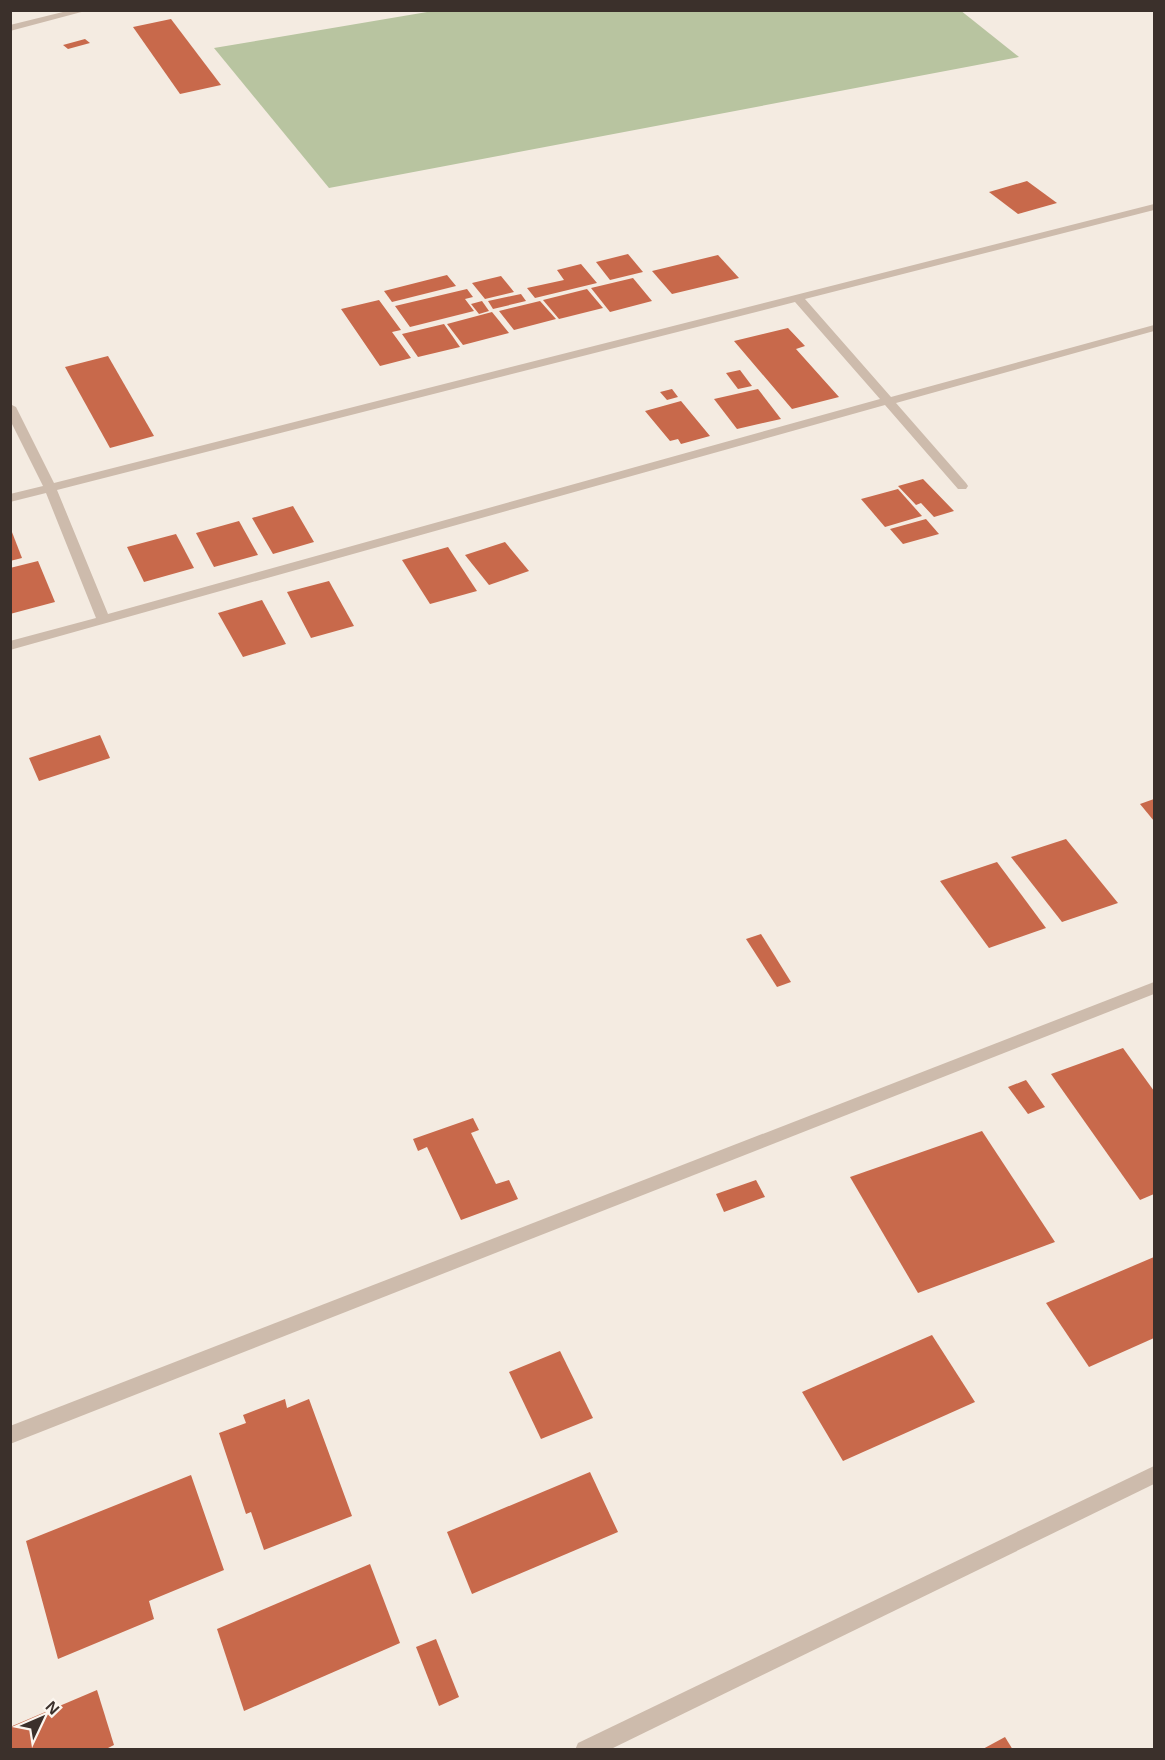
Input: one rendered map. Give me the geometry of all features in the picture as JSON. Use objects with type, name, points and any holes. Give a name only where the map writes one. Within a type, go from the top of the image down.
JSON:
[{"type":"street","points":[[10,28],[85,10]]},
{"type":"street","points":[[10,498],[1155,207]]},
{"type":"street","points":[[798,298],[962,486]]},
{"type":"street","points":[[10,646],[888,400],[1155,328]]},
{"type":"street","points":[[10,407],[50,488],[104,620]]},
{"type":"street","points":[[10,1435],[1155,988]]},
{"type":"street","points":[[585,1749],[1155,1475]]},
{"type":"green space","points":[[960,10],[1019,57],[329,188],[214,48],[433,11]]},
{"type":"building","points":[[171,19],[221,85],[180,94],[133,27]]},
{"type":"building","points":[[85,39],[90,43],[68,49],[63,45]]},
{"type":"building","points":[[1027,181],[1057,203],[1018,214],[989,192]]},
{"type":"building","points":[[628,254],[643,272],[610,280],[596,262]]},
{"type":"building","points":[[718,255],[739,278],[672,294],[652,271]]},
{"type":"building","points":[[581,264],[597,283],[535,298],[527,288],[564,280],[557,270]]},
{"type":"building","points":[[447,275],[456,286],[392,302],[384,291]]},
{"type":"building","points":[[501,276],[514,292],[485,299],[472,283]]},
{"type":"building","points":[[633,278],[652,301],[610,312],[591,288]]},
{"type":"building","points":[[467,289],[473,297],[465,299],[474,311],[410,327],[395,306]]},
{"type":"building","points":[[587,289],[603,308],[559,319],[543,300]]},
{"type":"building","points":[[521,294],[526,301],[493,309],[488,301]]},
{"type":"building","points":[[379,300],[401,330],[392,332],[411,358],[380,366],[341,309]]},
{"type":"building","points":[[482,301],[489,311],[479,314],[471,304]]},
{"type":"building","points":[[540,301],[556,319],[514,330],[499,311]]},
{"type":"building","points":[[492,312],[509,333],[463,345],[447,324]]},
{"type":"building","points":[[444,324],[460,347],[418,357],[402,334]]},
{"type":"building","points":[[788,328],[805,346],[796,349],[839,397],[792,409],[734,341]]},
{"type":"building","points":[[108,356],[154,436],[110,448],[65,367]]},
{"type":"building","points":[[740,370],[752,386],[738,389],[726,373]]},
{"type":"building","points":[[672,389],[678,397],[667,400],[660,392]]},
{"type":"building","points":[[758,389],[781,419],[737,429],[714,399]]},
{"type":"building","points":[[681,401],[710,436],[681,444],[678,439],[670,441],[645,411]]},
{"type":"building","points":[[923,479],[954,511],[934,517],[921,503],[916,505],[898,486]]},
{"type":"building","points":[[898,489],[922,516],[885,527],[861,499]]},
{"type":"building","points":[[293,506],[314,542],[273,554],[252,518]]},
{"type":"building","points":[[926,519],[939,534],[903,544],[890,529]]},
{"type":"building","points":[[239,521],[258,555],[214,567],[196,533]]},
{"type":"building","points":[[10,527],[22,558],[10,561]]},
{"type":"building","points":[[176,534],[194,568],[144,582],[127,547]]},
{"type":"building","points":[[505,542],[529,571],[489,585],[465,555]]},
{"type":"building","points":[[448,547],[477,591],[430,604],[402,560]]},
{"type":"building","points":[[38,561],[55,602],[10,614],[10,568]]},
{"type":"building","points":[[329,581],[354,626],[311,638],[287,592]]},
{"type":"building","points":[[262,600],[286,644],[243,657],[218,613]]},
{"type":"building","points":[[100,735],[110,758],[39,781],[29,758]]},
{"type":"building","points":[[1154,799],[1154,821],[1140,804]]},
{"type":"building","points":[[1066,839],[1118,903],[1062,922],[1011,857]]},
{"type":"building","points":[[997,862],[1046,928],[989,948],[940,881]]},
{"type":"building","points":[[761,934],[791,982],[777,987],[746,939]]},
{"type":"building","points":[[1123,1048],[1154,1091],[1154,1194],[1140,1200],[1051,1074]]},
{"type":"building","points":[[1026,1080],[1045,1107],[1028,1114],[1008,1087]]},
{"type":"building","points":[[473,1118],[479,1130],[471,1133],[496,1184],[509,1180],[518,1199],[461,1220],[427,1147],[418,1151],[413,1139]]},
{"type":"building","points":[[982,1131],[1055,1242],[918,1293],[850,1177]]},
{"type":"building","points":[[756,1180],[765,1197],[724,1212],[716,1194]]},
{"type":"building","points":[[1154,1257],[1154,1338],[1089,1367],[1046,1303]]},
{"type":"building","points":[[932,1335],[975,1402],[843,1461],[802,1392]]},
{"type":"building","points":[[560,1351],[593,1418],[541,1439],[509,1372]]},
{"type":"building","points":[[285,1399],[287,1408],[309,1399],[352,1516],[264,1550],[251,1512],[246,1514],[219,1433],[246,1423],[243,1415]]},
{"type":"building","points":[[590,1472],[618,1532],[472,1594],[447,1532]]},
{"type":"building","points":[[191,1475],[224,1570],[149,1601],[154,1619],[58,1659],[26,1541]]},
{"type":"building","points":[[370,1564],[400,1643],[244,1711],[217,1629]]},
{"type":"building","points":[[436,1639],[459,1697],[439,1706],[416,1647]]},
{"type":"building","points":[[97,1690],[114,1745],[104,1750],[10,1750],[10,1727]]},
{"type":"building","points":[[1005,1737],[1013,1750],[981,1750]]}]
